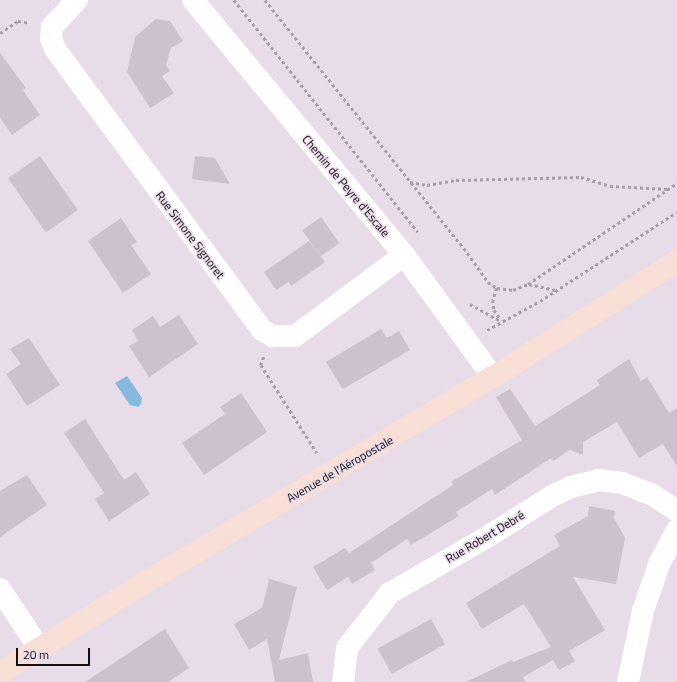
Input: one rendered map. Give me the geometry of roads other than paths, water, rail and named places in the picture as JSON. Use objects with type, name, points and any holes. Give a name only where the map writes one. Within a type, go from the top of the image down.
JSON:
[{"type":"street","name":"Rue Simone Signoret","points":[[77,0],[52,26],[51,38],[55,49],[254,321],[272,336],[295,336],[404,255]]},
{"type":"street","name":"Chemin de Peyre d'Escale","points":[[193,0],[404,255],[493,377]]},
{"type":"street","name":"Avenue de l'Aéropostale","points":[[0,673],[144,584],[493,377],[677,261]]},
{"type":"street","name":"Rue Robert Debré","points":[[343,682],[347,648],[390,593],[571,486],[599,480],[622,483],[651,494],[677,511]]},
{"type":"street","points":[[628,682],[643,611],[660,562],[677,530]]},
{"type":"street","points":[[0,589],[39,648]]},
{"type":"water","points":[[127,376],[142,398],[141,404],[138,407],[130,405],[115,383]]}]
